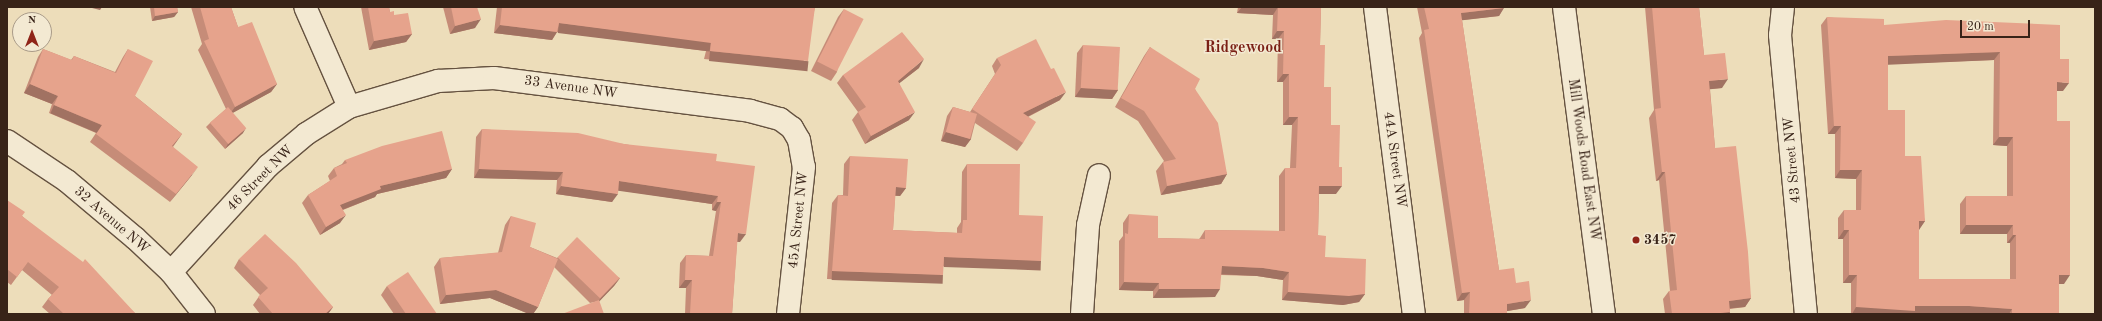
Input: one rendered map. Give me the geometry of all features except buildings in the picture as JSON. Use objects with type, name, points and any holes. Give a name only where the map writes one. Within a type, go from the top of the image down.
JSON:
[{"type":"street","points":[[305,7],[349,108]]},
{"type":"street","name":"44A Street NW","points":[[1374,7],[1414,314]]},
{"type":"street","name":"Mill Woods Road East NW","points":[[1564,7],[1604,314]]},
{"type":"street","name":"43 Street NW","points":[[1783,7],[1780,35],[1806,314]]},
{"type":"street","name":"33 Avenue NW","points":[[349,108],[438,81],[494,78],[750,111],[780,119],[792,128]]},
{"type":"street","name":"46 Street NW","points":[[171,272],[268,166],[306,134],[349,108]]},
{"type":"street","name":"45A Street NW","points":[[788,314],[804,167],[803,154],[792,128]]},
{"type":"street","name":"32 Avenue NW","points":[[7,142],[95,203],[171,272],[204,314]]},
{"type":"street","points":[[1082,314],[1088,225],[1099,175]]},
{"type":"place","name":"3457","points":[[1636,240]]},
{"type":"district","name":"Ridgewood","points":[[1243,48]]}]
